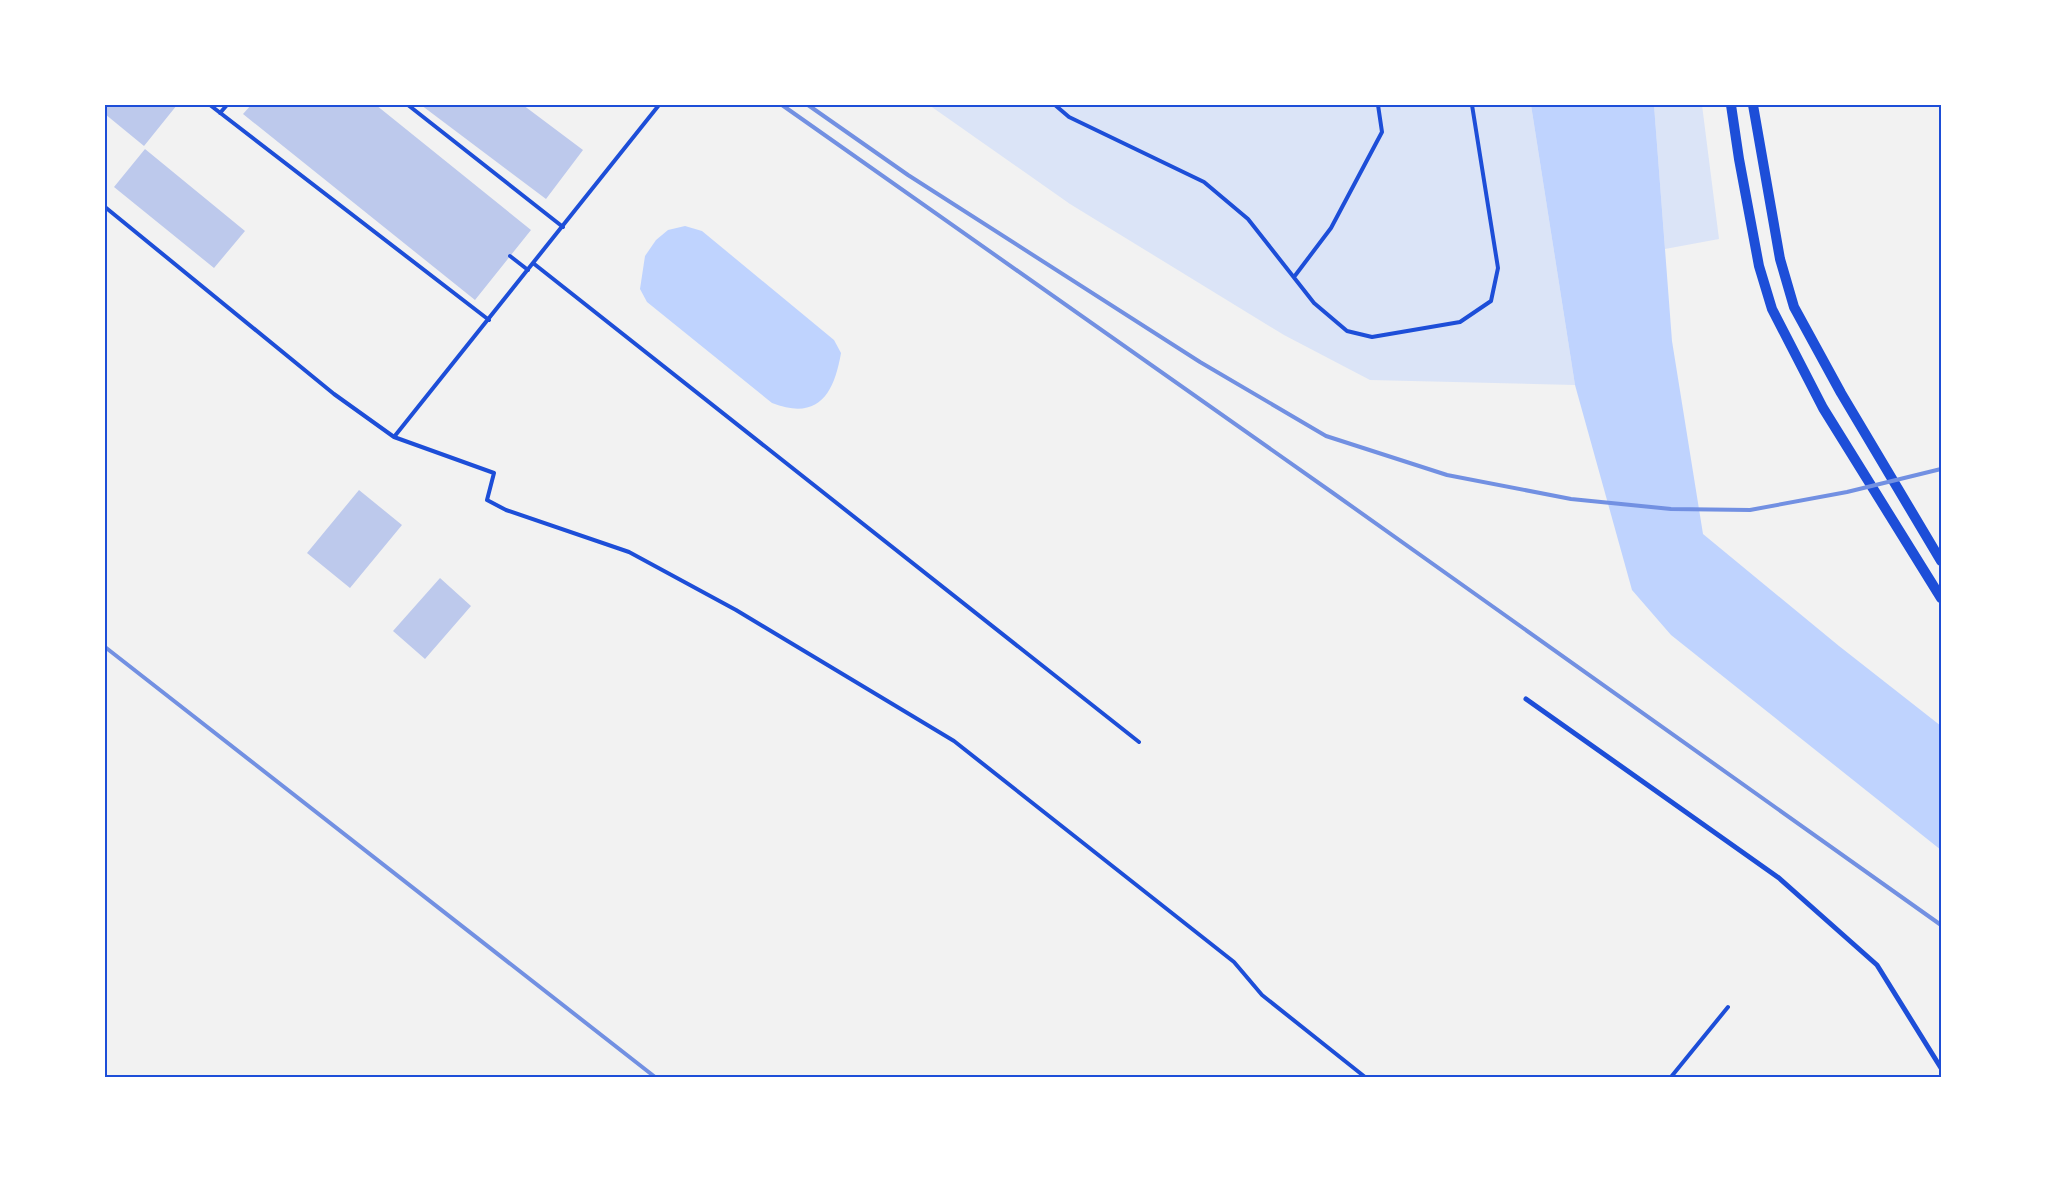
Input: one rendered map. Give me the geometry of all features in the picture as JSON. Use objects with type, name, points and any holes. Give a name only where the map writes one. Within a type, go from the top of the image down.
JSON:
[{"type":"main road","points":[[1731,105],[1759,266],[1772,309],[1823,408],[1941,598]]},
{"type":"main road","points":[[1753,105],[1780,259],[1794,307],[1841,393],[1941,561]]},
{"type":"street","points":[[1526,699],[1779,878],[1877,965],[1941,1068]]},
{"type":"lane","points":[[210,105],[489,320]]},
{"type":"lane","points":[[220,113],[227,105]]},
{"type":"lane","points":[[408,105],[563,227]]},
{"type":"lane","points":[[394,437],[659,105]]},
{"type":"lane","points":[[1055,105],[1069,117],[1204,182],[1248,219],[1314,303],[1347,330],[1372,337],[1460,322],[1491,300],[1498,268],[1472,105]]},
{"type":"lane","points":[[1294,277],[1332,228],[1382,132],[1378,105]]},
{"type":"lane","points":[[105,207],[334,394],[394,437],[494,473],[487,500],[506,510],[629,552],[736,610],[954,742],[1234,962],[1262,995],[1365,1077]]},
{"type":"lane","points":[[510,256],[528,270]]},
{"type":"lane","points":[[533,263],[1139,742]]},
{"type":"lane","points":[[1671,1077],[1728,1007]]},
{"type":"shaded area","points":[[929,105],[1531,105],[1575,385],[1370,380],[1284,335],[1070,204]]},
{"type":"shaded area","points":[[1654,105],[1702,105],[1719,239],[1665,249]]},
{"type":"water","points":[[1531,105],[1654,105],[1672,341],[1703,534],[1839,646],[1941,726],[1941,850],[1671,635],[1632,590],[1575,385]]},
{"type":"water","points":[[685,226],[702,231],[834,340],[841,353],[838,368],[834,381],[821,400],[812,406],[801,409],[788,408],[772,403],[647,302],[640,289],[645,256],[656,240],[668,230]]},
{"type":"building","points":[[105,105],[177,105],[144,146],[105,114]]},
{"type":"building","points":[[251,105],[376,105],[531,230],[475,300],[243,114]]},
{"type":"building","points":[[421,105],[523,105],[583,150],[546,199]]},
{"type":"building","points":[[145,149],[245,231],[214,268],[114,187]]},
{"type":"building","points":[[359,490],[402,525],[350,588],[307,553]]},
{"type":"building","points":[[440,578],[471,606],[425,659],[393,631]]},
{"type":"railway","points":[[782,105],[1941,925]]},
{"type":"railway","points":[[808,105],[908,175],[1200,362],[1326,436],[1447,475],[1571,499],[1671,509],[1750,510],[1847,492],[1941,469]]},
{"type":"railway","points":[[105,647],[655,1077]]}]
